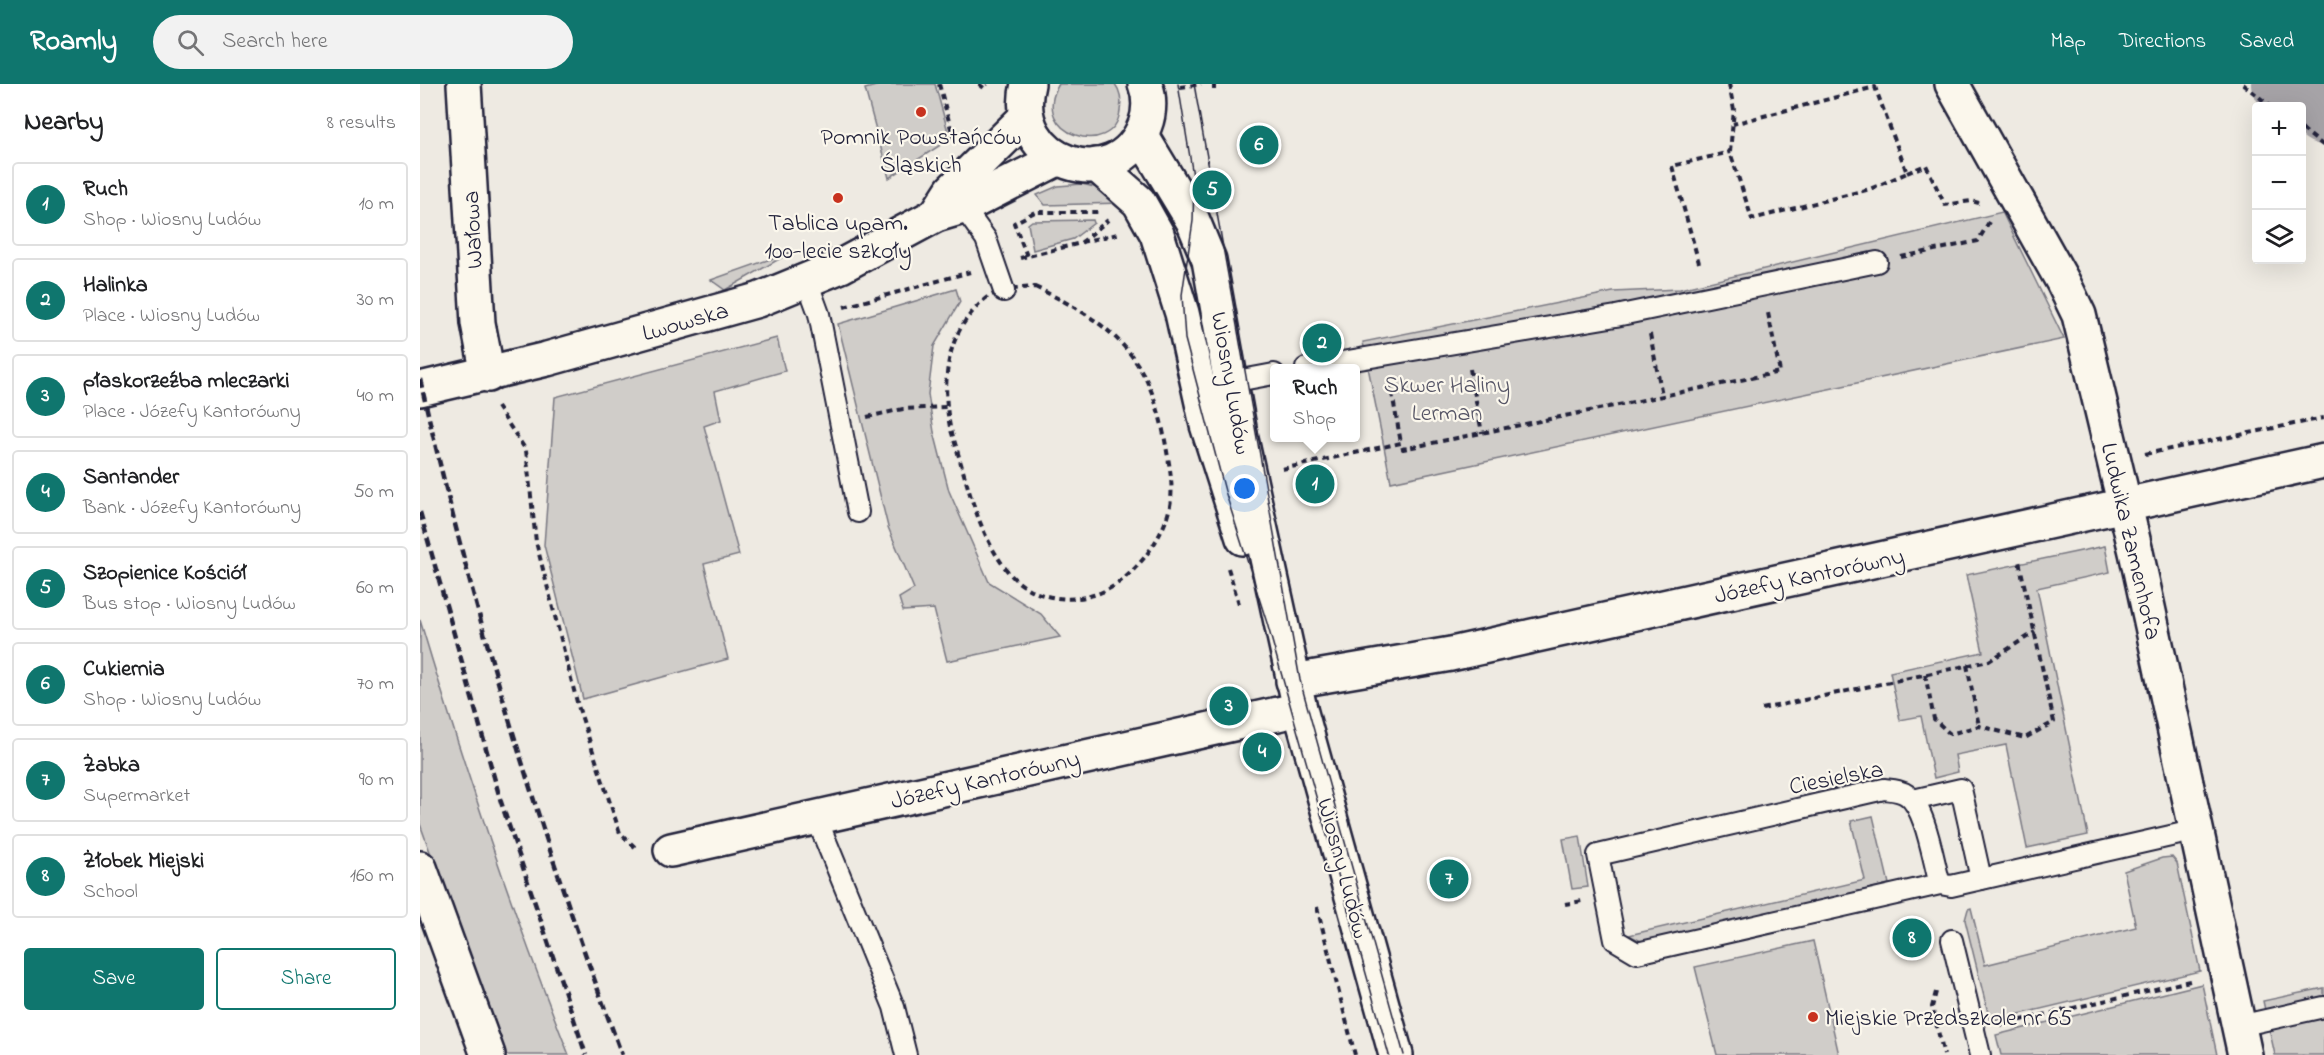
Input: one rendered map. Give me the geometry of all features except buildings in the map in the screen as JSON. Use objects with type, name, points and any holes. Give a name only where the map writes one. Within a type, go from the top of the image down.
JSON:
[{"type":"street","name":"Wałowa","points":[[464,84],[478,323],[495,387]]},
{"type":"street","points":[[1028,84],[1026,117],[1032,134],[1043,148],[1057,159],[1083,166],[1097,165],[1122,155],[1141,135],[1149,105],[1145,84]]},
{"type":"street","name":"Ludwika Zamenhofa","points":[[1952,84],[2063,282],[2079,315],[2124,506],[2242,1040]]},
{"type":"street","name":"Lwowska","points":[[950,211],[952,190],[1026,117]]},
{"type":"street","name":"Wiosny Ludów","points":[[1141,135],[1192,221],[1209,260],[1231,382],[1296,695]]},
{"type":"street","name":"Lwowska","points":[[420,389],[495,387],[807,281],[1057,159]]},
{"type":"street","name":"Wiosny Ludów","points":[[1097,165],[1139,202],[1156,234],[1182,313],[1214,447],[1296,695],[1396,1055]]},
{"type":"street","name":"Józefy Kantorówny","points":[[671,850],[816,817],[1451,654],[2324,461]]},
{"type":"street","points":[[420,868],[488,1055]]},
{"type":"lane","points":[[950,211],[986,239],[1004,291]]},
{"type":"lane","points":[[1332,364],[1645,310],[1877,262]]},
{"type":"lane","points":[[807,281],[819,314],[858,512]]},
{"type":"lane","points":[[1194,370],[1231,382],[1270,375]]},
{"type":"lane","name":"Ciesielska","points":[[1884,789],[1905,793],[1913,800],[1919,809],[1940,884],[1637,953],[1615,940],[1598,855],[1884,789]]},
{"type":"lane","points":[[1913,800],[1961,789],[1981,879]]},
{"type":"lane","points":[[816,817],[894,1007],[906,1055]]},
{"type":"lane","points":[[1940,884],[1951,886],[2196,830]]},
{"type":"lane","points":[[1952,940],[1980,1055]]},
{"type":"lane","name":"Ludwika Zamenhofa","points":[[2242,1040],[2324,1007]]},
{"type":"path","points":[[939,84],[954,140]]},
{"type":"path","points":[[979,84],[984,87],[987,84]]},
{"type":"path","points":[[1214,84],[1214,91]]},
{"type":"path","points":[[1729,84],[1734,110],[1730,152],[1752,219],[1870,189],[1926,165],[1945,205],[1971,201],[1988,207]]},
{"type":"path","points":[[2243,84],[2265,102]]},
{"type":"path","points":[[1733,124],[1875,87],[1907,173]]},
{"type":"path","points":[[2306,133],[2324,146]]},
{"type":"path","points":[[1699,263],[1672,166],[1730,152]]},
{"type":"path","points":[[1027,256],[1014,224],[1035,212],[1106,212]]},
{"type":"path","points":[[1081,243],[1111,218]]},
{"type":"path","points":[[819,314],[1027,256],[1126,232]]},
{"type":"path","points":[[1384,354],[1403,449],[1780,372],[1763,286]]},
{"type":"path","points":[[1035,287],[1094,320],[1123,342],[1144,371],[1156,402],[1172,481],[1168,514],[1146,554],[1123,578],[1102,592],[1057,599],[1033,592],[1011,576],[990,547],[950,427],[946,406],[947,369],[954,340],[969,315],[987,297],[1004,291],[1035,287]]},
{"type":"path","points":[[1645,310],[1662,395]]},
{"type":"path","points":[[1465,341],[1482,433]]},
{"type":"path","points":[[495,387],[495,403],[526,450],[536,542],[578,706],[620,833],[640,852],[671,850]]},
{"type":"path","points":[[840,422],[903,409],[946,406]]},
{"type":"path","points":[[2112,460],[2324,418]]},
{"type":"path","points":[[1279,470],[1401,443]]},
{"type":"path","points":[[1924,674],[1934,719],[1950,734],[1979,726],[2025,738],[2054,722],[2018,555]]},
{"type":"path","points":[[1227,566],[1244,619]]},
{"type":"path","points":[[1762,710],[1989,661],[2035,632]]},
{"type":"path","points":[[1967,665],[1979,726]]},
{"type":"path","points":[[1316,904],[1355,1055]]},
{"type":"path","points":[[1999,1026],[2195,980]]},
{"type":"green space","points":[[883,84],[935,84],[950,139],[889,178],[865,89]]},
{"type":"green space","points":[[1059,84],[1115,84],[1120,93],[1121,104],[1114,126],[1104,135],[1090,137],[1076,135],[1063,128],[1055,117],[1052,102]]},
{"type":"green space","points":[[1082,184],[1098,188],[1121,203],[1045,205],[1037,195],[1058,186]]},
{"type":"green space","name":"Skwer Haliny Lerman","points":[[2002,212],[2064,339],[1391,482],[1363,342],[1613,292],[1680,289]]},
{"type":"green space","points":[[1093,220],[1094,223],[1073,239],[1033,250],[1028,224],[1032,221]]},
{"type":"green space","points":[[793,251],[725,290],[711,280]]},
{"type":"green space","points":[[956,289],[960,302],[934,346],[928,394],[934,432],[949,491],[989,582],[1041,614],[1060,637],[947,661],[934,609],[903,611],[899,598],[914,589],[888,527],[838,324]]},
{"type":"green space","points":[[777,338],[785,371],[715,391],[721,420],[704,426],[739,555],[704,564],[728,659],[583,699],[544,545],[555,397]]},
{"type":"green space","points":[[2105,546],[2110,572],[2037,588],[2088,835],[2027,848],[2006,745],[1955,755],[1958,772],[1934,778],[1921,716],[1900,720],[1890,672],[1983,652],[1966,575]]},
{"type":"green space","points":[[420,620],[490,839],[569,1055],[503,1055],[420,824]]},
{"type":"green space","points":[[1873,816],[1889,884],[1645,943],[1629,935],[1865,880],[1851,821]]},
{"type":"green space","points":[[1580,836],[1588,887],[1572,889],[1563,839]]},
{"type":"green space","points":[[2172,857],[2177,863],[2200,971],[1990,1021],[1965,920],[1968,909],[1971,908],[1985,965],[2136,927],[2124,871],[2162,858]]},
{"type":"green space","points":[[1813,941],[1839,1055],[1717,1055],[1695,967]]},
{"type":"green space","points":[[2202,984],[2217,1055],[2001,1055],[1996,1035]]},
{"type":"green space","points":[[2324,988],[2324,1055],[2275,1055],[2263,1001]]},
{"type":"waterway","points":[[2283,84],[2324,114]]},
{"type":"tram line","points":[[1178,84],[1194,182],[1193,221],[1182,295],[1185,339],[1225,491],[1267,623],[1389,1055]]},
{"type":"tram line","points":[[1194,84],[1300,680],[1404,1055]]},
{"type":"railway","points":[[420,379],[462,551],[509,720],[535,805],[622,1055]]},
{"type":"railway","points":[[420,512],[501,802],[586,1055]]},
{"type":"place","name":"Pomnik Powstańców Śląskich","points":[[921,112]]},
{"type":"place","name":"Cukiernia","points":[[1259,145]]},
{"type":"place","name":"Szopienice Kościół","points":[[1212,190]]},
{"type":"place","name":"Tablica upam. 100-lecie szkoły","points":[[838,198]]},
{"type":"place","name":"Halinka","points":[[1322,343]]},
{"type":"place","name":"Ruch","points":[[1315,484]]},
{"type":"place","name":"płaskorzeźba mleczarki","points":[[1229,706]]},
{"type":"place","name":"Santander","points":[[1262,752]]},
{"type":"place","name":"Żabka","points":[[1449,879]]},
{"type":"place","name":"Żłobek Miejski","points":[[1912,938]]},
{"type":"place","name":"Miejskie Przedszkole nr 65","points":[[1813,1017]]}]
